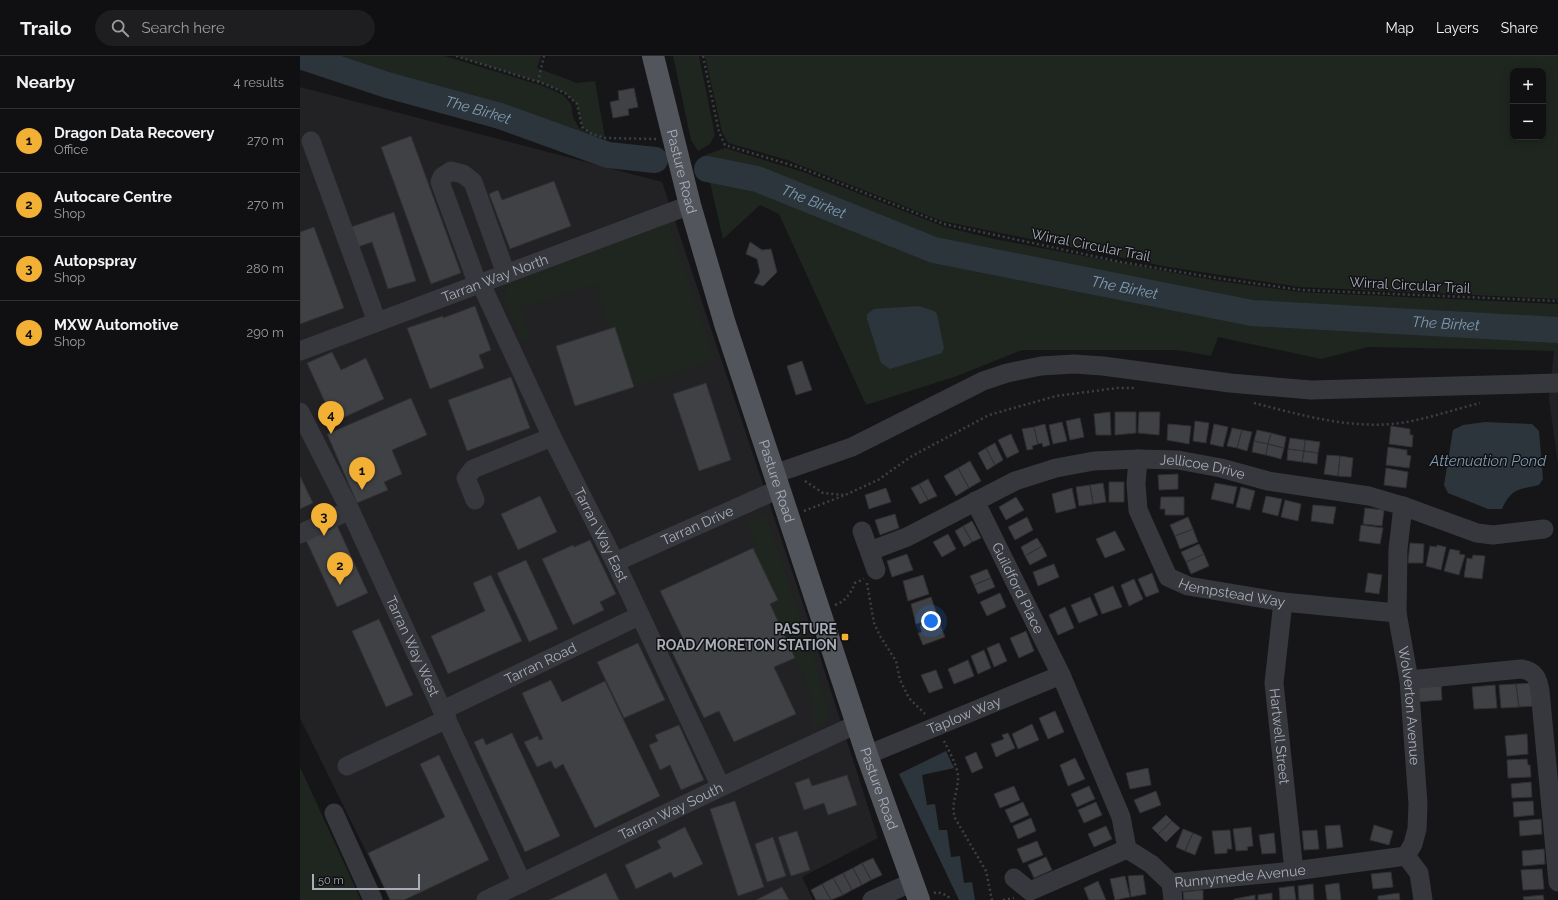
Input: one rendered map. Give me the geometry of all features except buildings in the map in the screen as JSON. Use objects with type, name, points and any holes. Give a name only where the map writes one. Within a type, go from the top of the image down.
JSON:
[{"type":"main road","name":"Pasture Road","points":[[652,56],[672,139],[725,324],[867,755],[916,891]]},
{"type":"street","points":[[310,141],[377,322]]},
{"type":"street","name":"Tarran Way East","points":[[506,274],[473,182],[463,174],[451,171],[442,177],[440,182],[479,284],[721,787]]},
{"type":"street","name":"Tarran Way North","points":[[300,351],[690,205]]},
{"type":"street","name":"Tarran Drive","points":[[614,562],[777,481],[794,467],[852,447],[983,381],[1007,373],[1041,366],[1074,364],[1103,366],[1224,382],[1311,390],[1558,383]]},
{"type":"street","name":"Tarran Way West","points":[[300,412],[350,510],[522,883]]},
{"type":"street","points":[[475,500],[466,478],[468,473],[473,469],[552,437]]},
{"type":"street","name":"Jellicoe Drive","points":[[870,551],[907,537],[1015,481],[1056,468],[1094,461],[1138,459],[1178,460],[1221,468],[1268,481],[1369,496],[1403,506],[1477,533],[1493,535],[1544,529]]},
{"type":"street","name":"Hempstead Way","points":[[1138,459],[1136,484],[1138,510],[1168,577],[1188,586],[1283,602],[1397,613]]},
{"type":"street","name":"Guildford Place","points":[[976,501],[1061,675]]},
{"type":"street","name":"Wolverton Avenue","points":[[1403,506],[1398,549],[1397,613],[1409,680],[1418,804],[1417,829],[1413,844],[1406,856]]},
{"type":"street","points":[[300,534],[350,510]]},
{"type":"street","points":[[862,531],[870,551],[871,574]]},
{"type":"street","name":"Hartwell Street","points":[[1283,602],[1274,683],[1294,871]]},
{"type":"street","name":"Tarran Road","points":[[347,766],[445,714],[639,616]]},
{"type":"street","points":[[1409,680],[1521,669],[1530,671],[1536,675],[1540,692],[1558,882]]},
{"type":"street","points":[[1014,878],[1029,896],[1127,849],[1121,817],[1061,675]]},
{"type":"street","name":"Taplow Way","points":[[867,755],[1061,675]]},
{"type":"street","name":"Tarran Way South","points":[[486,900],[721,787],[857,724]]},
{"type":"street","points":[[334,813],[373,900]]},
{"type":"street","name":"Runnymede Avenue","points":[[1127,849],[1151,864],[1172,892],[1294,871],[1406,856]]},
{"type":"street","points":[[1406,856],[1419,873],[1424,900]]},
{"type":"street","points":[[872,900],[916,891]]},
{"type":"path","points":[[456,56],[538,82],[565,93],[577,104],[582,126],[592,134],[605,138],[672,139]]},
{"type":"path","points":[[538,82],[544,56]]},
{"type":"path","name":"Wirral Circular Trail","points":[[703,56],[719,132],[725,144],[801,168],[944,224],[1121,262],[1301,290],[1558,301]]},
{"type":"path","points":[[789,517],[878,480],[912,456],[989,415],[1056,396],[1117,388],[1141,388]]},
{"type":"path","points":[[1248,401],[1320,419],[1369,425],[1411,421],[1481,402]]},
{"type":"path","points":[[794,467],[802,479],[823,493],[845,495]]},
{"type":"path","points":[[820,610],[841,603],[852,592],[855,583],[871,574]]},
{"type":"shaded area","points":[[322,56],[445,56],[543,86],[563,95],[571,104],[573,117],[579,128],[591,134],[582,127],[577,104],[565,93],[545,84],[456,56],[541,56],[537,68],[577,83],[595,81],[605,138],[574,134],[468,95]]},
{"type":"shaded area","points":[[673,56],[699,56],[715,135],[710,144],[698,151],[691,140]]},
{"type":"shaded area","points":[[705,56],[1558,56],[1558,299],[1300,287],[1168,267],[942,221],[787,160],[728,143],[722,132]]},
{"type":"shaded area","points":[[300,87],[662,182],[807,616],[878,838],[802,877],[813,900],[390,900],[300,718]]},
{"type":"shaded area","points":[[725,148],[803,172],[945,227],[994,239],[1218,281],[1300,292],[1558,304],[1558,351],[1368,347],[1321,359],[1218,337],[1211,356],[1177,350],[1022,350],[957,376],[866,405],[779,214],[760,205],[723,239],[707,169],[700,157]]},
{"type":"shaded area","points":[[669,222],[715,360],[634,387],[615,327],[608,329],[596,284],[520,308],[532,339],[523,343],[503,299],[508,284]]},
{"type":"shaded area","points":[[1554,351],[1558,351],[1558,464],[1549,399]]},
{"type":"shaded area","points":[[758,516],[766,516],[817,669],[830,717],[814,731],[814,704],[770,604],[778,600],[753,548],[758,546],[747,522]]},
{"type":"shaded area","points":[[300,767],[361,900],[300,900]]},
{"type":"water","points":[[919,306],[934,311],[937,314],[944,348],[942,353],[890,369],[881,363],[867,319],[867,314],[874,309]]},
{"type":"water","name":"Attenuation Pond","points":[[1485,422],[1532,424],[1539,431],[1543,479],[1539,485],[1521,489],[1513,493],[1502,509],[1488,509],[1448,493],[1444,485],[1453,430],[1463,425]]},
{"type":"water","points":[[946,751],[954,768],[922,775],[927,805],[935,804],[939,830],[947,830],[951,857],[960,856],[964,883],[972,882],[975,900],[959,900],[899,774]]},
{"type":"waterway","name":"The Birket","points":[[300,56],[387,85],[500,116],[608,155],[655,160]]},
{"type":"waterway","name":"The Birket","points":[[707,169],[757,179],[934,250],[1252,313],[1558,330]]},
{"type":"place","name":"MXW Automotive","points":[[331,434]]},
{"type":"place","name":"Dragon Data Recovery","points":[[362,490]]},
{"type":"place","name":"Autopspray","points":[[324,536]]},
{"type":"place","name":"Autocare Centre","points":[[340,585]]},
{"type":"place","name":"PASTURE ROAD/MORETON STATION","points":[[845,637]]}]
